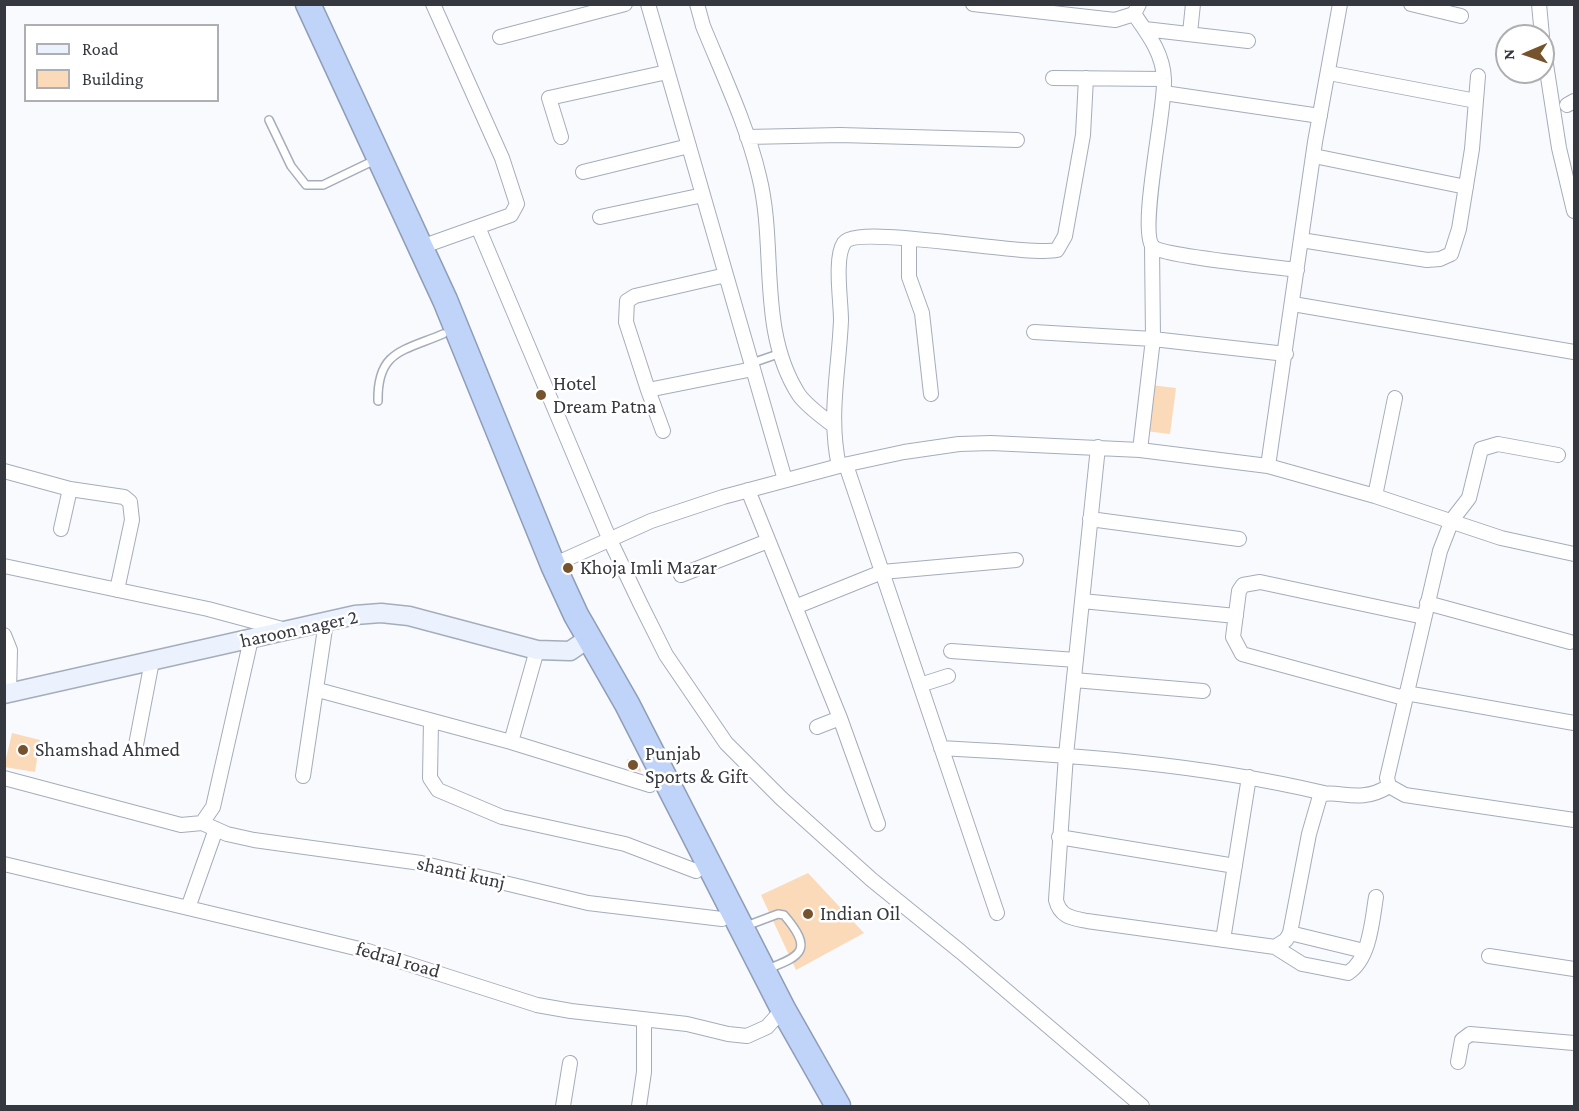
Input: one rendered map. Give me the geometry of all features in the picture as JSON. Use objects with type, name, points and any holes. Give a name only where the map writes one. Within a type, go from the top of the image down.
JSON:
[{"type":"highway","points":[[292,4],[421,247],[472,363],[584,643],[650,785],[696,871],[765,970],[778,1015],[838,1107]]},
{"type":"highway","points":[[308,4],[374,161],[539,571],[584,643],[627,704],[778,1015],[820,1107]]},
{"type":"street","points":[[421,247],[511,215],[517,204],[502,158],[433,4]]},
{"type":"street","points":[[500,37],[626,4]]},
{"type":"street","points":[[648,4],[785,480]]},
{"type":"street","points":[[698,4],[703,26],[747,137],[759,176],[765,206],[771,305],[781,353],[800,395],[833,425]]},
{"type":"street","points":[[973,4],[1104,20],[1115,20],[1137,9],[1145,29],[1154,42],[1164,86],[1149,215],[1152,246],[1153,339],[1140,450]]},
{"type":"street","points":[[1190,33],[1193,4]]},
{"type":"street","points":[[1268,466],[1320,116],[1340,4]]},
{"type":"street","points":[[1411,4],[1461,16]]},
{"type":"street","points":[[1539,4],[1541,24]]},
{"type":"street","points":[[1145,29],[1248,41]]},
{"type":"street","points":[[561,137],[549,98],[667,72]]},
{"type":"street","points":[[1329,73],[1476,101]]},
{"type":"street","points":[[1301,240],[1427,260],[1440,259],[1451,254],[1456,244],[1466,187],[1478,76]]},
{"type":"street","points":[[1053,78],[1086,78],[1164,86],[1320,116]]},
{"type":"street","points":[[996,913],[882,572],[842,465],[833,425],[843,244],[848,239],[857,236],[1032,252],[1057,250],[1065,236],[1083,135],[1086,78]]},
{"type":"street","points":[[1549,84],[1559,148],[1575,211]]},
{"type":"street","points":[[747,137],[861,135],[1017,140]]},
{"type":"street","points":[[583,172],[689,146]]},
{"type":"street","points":[[1314,156],[1466,187]]},
{"type":"street","points":[[600,217],[703,195]]},
{"type":"street","points":[[478,227],[609,538],[666,655],[726,743],[782,799],[872,880],[961,952],[1142,1107]]},
{"type":"street","points":[[909,239],[909,277],[922,313],[931,394]]},
{"type":"street","points":[[1152,246],[1160,250],[1187,255],[1297,270]]},
{"type":"street","points":[[663,431],[626,322],[627,301],[635,296],[726,274]]},
{"type":"street","points":[[1293,304],[1575,352]]},
{"type":"street","points":[[1034,332],[1153,339],[1286,354]]},
{"type":"street","points":[[648,390],[752,366]]},
{"type":"street","points":[[1375,496],[1395,398]]},
{"type":"street","points":[[553,565],[609,538],[691,507],[748,490],[842,465],[959,444],[1098,447],[1268,466],[1375,496],[1501,538],[1575,554]]},
{"type":"street","points":[[1558,455],[1498,444],[1485,445],[1479,454],[1469,498],[1452,520],[1440,551],[1387,766],[1389,786],[1396,792],[1424,799],[1575,820]]},
{"type":"street","points":[[1098,447],[1066,755],[1059,837],[1056,900],[1058,909],[1064,916],[1275,947],[1302,964],[1340,974],[1348,973],[1356,968],[1364,951],[1376,897]]},
{"type":"street","points":[[4,471],[70,489],[114,495],[130,502],[132,520],[117,590]]},
{"type":"street","points":[[61,529],[70,489]]},
{"type":"street","points":[[748,490],[840,718],[878,824]]},
{"type":"street","points":[[1090,519],[1239,539]]},
{"type":"street","points":[[681,575],[768,541]]},
{"type":"street","points":[[795,607],[882,572],[1016,560]]},
{"type":"street","points":[[4,566],[208,609],[290,631]]},
{"type":"street","points":[[1572,640],[1425,610],[1260,582],[1243,585],[1239,591],[1233,637],[1242,654],[1405,695],[1575,723]]},
{"type":"street","points":[[1082,601],[1236,616]]},
{"type":"street","name":"haroon nager 2","points":[[7,694],[355,615],[381,613],[408,616],[537,650],[570,651],[584,643]]},
{"type":"street","points":[[303,776],[318,690],[326,622]]},
{"type":"street","points":[[4,634],[9,640],[10,650],[7,694]]},
{"type":"street","points":[[202,823],[213,807],[251,639]]},
{"type":"street","points":[[512,742],[537,650]]},
{"type":"street","points":[[951,651],[1076,660]]},
{"type":"street","points":[[135,750],[152,661]]},
{"type":"street","points":[[920,685],[948,675]]},
{"type":"street","points":[[1074,680],[1203,691]]},
{"type":"street","points":[[318,690],[512,742],[650,785]]},
{"type":"street","points":[[817,727],[840,718]]},
{"type":"street","points":[[431,720],[430,778],[438,790],[502,817],[625,844],[696,871]]},
{"type":"street","points":[[941,748],[1141,761],[1249,777],[1324,793],[1364,797],[1389,786]]},
{"type":"street","points":[[1223,940],[1249,777]]},
{"type":"street","name":"shanti kunj","points":[[8,778],[181,825],[202,823],[254,840],[421,863],[588,903],[732,923]]},
{"type":"street","points":[[1275,947],[1281,944],[1290,933],[1314,812],[1317,801],[1324,793]]},
{"type":"street","points":[[188,908],[216,829]]},
{"type":"street","points":[[1059,837],[1235,866]]},
{"type":"street","name":"fedral road","points":[[4,864],[368,951],[537,1005],[687,1024],[747,1036],[759,1033],[778,1015]]},
{"type":"street","points":[[1290,933],[1364,951]]},
{"type":"street","points":[[1488,956],[1575,969]]},
{"type":"street","points":[[639,1107],[644,1072],[644,1020]]},
{"type":"street","points":[[1458,1062],[1462,1040],[1470,1034],[1575,1043]]},
{"type":"street","points":[[563,1107],[570,1063]]},
{"type":"lane","points":[[269,120],[291,166],[306,185],[323,185],[374,161]]},
{"type":"lane","points":[[378,401],[380,371],[387,360],[443,334]]},
{"type":"lane","points":[[752,366],[781,353]]},
{"type":"lane","points":[[732,923],[778,914],[784,915],[800,942],[801,950],[798,956],[765,970]]},
{"type":"building","points":[[1151,385],[1176,388],[1170,434],[1146,431]]},
{"type":"building","name":"Shamshad Ahmed","points":[[12,733],[40,740],[35,772],[4,767]]},
{"type":"building","name":"Punjab Sports & Gift","points":[[627,759],[639,762],[641,772],[626,767]]},
{"type":"building","name":"Indian Oil","points":[[808,873],[864,933],[796,970],[761,895]]},
{"type":"place","name":"Hotel Dream Patna","points":[[541,395]]},
{"type":"place","name":"Khoja Imli Mazar","points":[[568,568]]},
{"type":"place","name":"Shamshad Ahmed","points":[[23,750]]},
{"type":"place","name":"Punjab Sports & Gift","points":[[633,765]]},
{"type":"place","name":"Indian Oil","points":[[808,914]]}]
